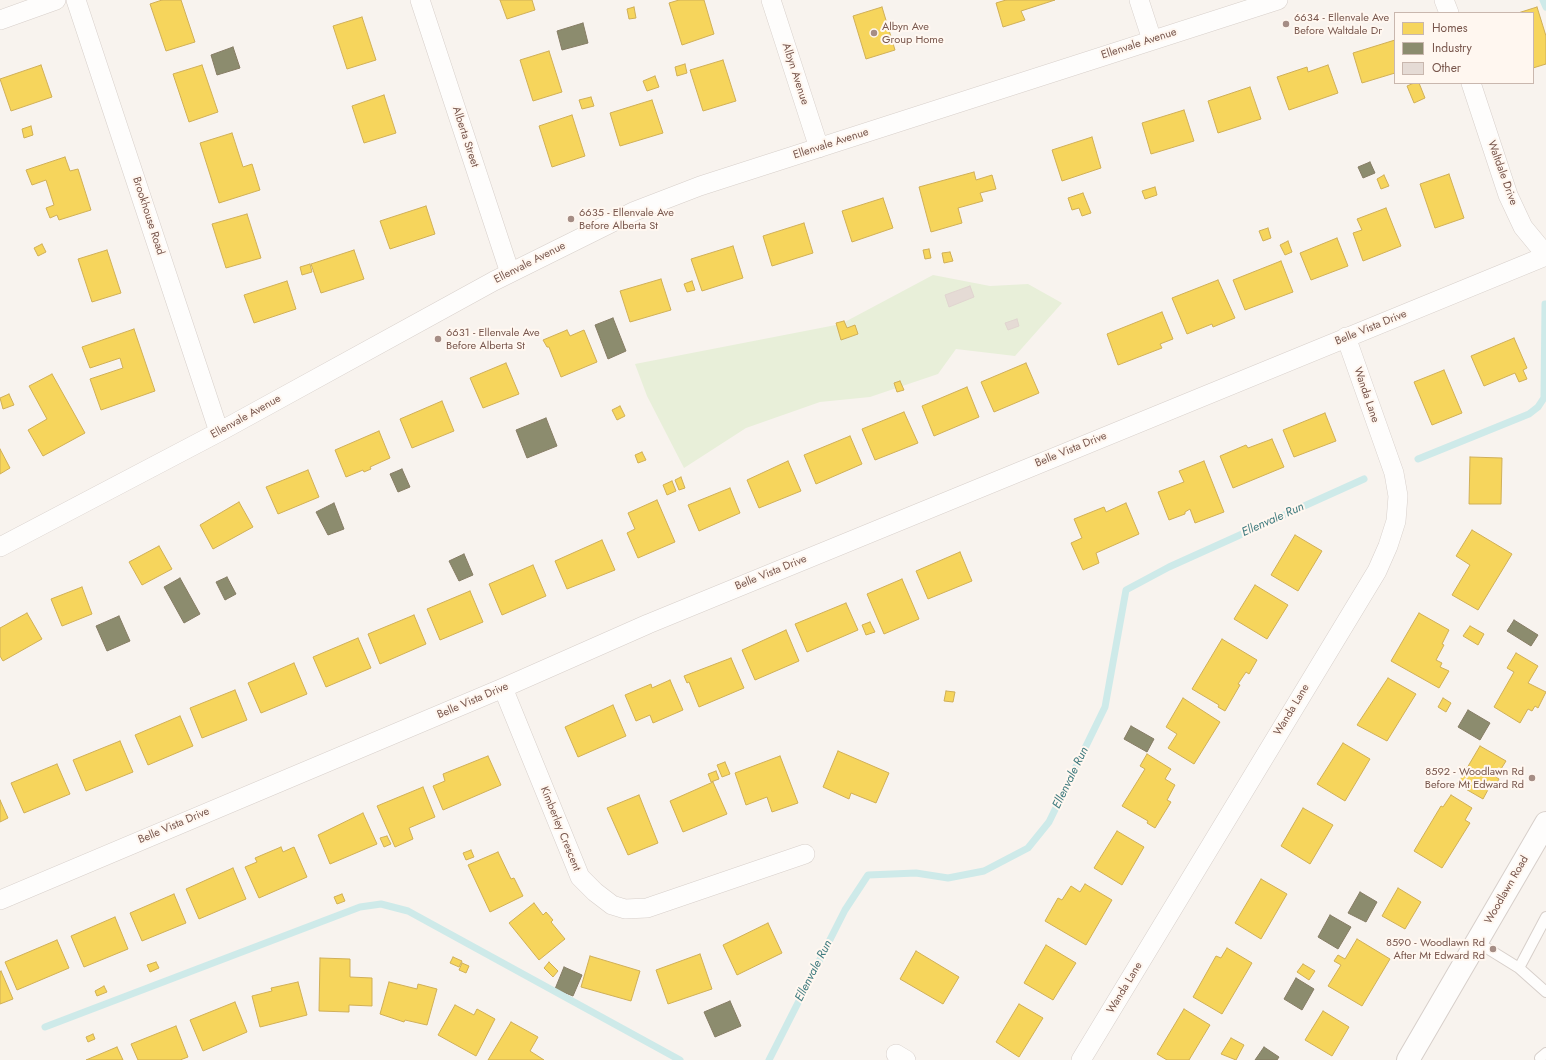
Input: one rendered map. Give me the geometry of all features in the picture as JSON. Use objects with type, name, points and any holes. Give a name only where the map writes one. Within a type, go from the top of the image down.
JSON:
[{"type":"street","points":[[0,20],[56,0]]},
{"type":"street","name":"Brookhouse Road","points":[[76,0],[220,432]]},
{"type":"street","name":"Alberta Street","points":[[420,0],[510,273]]},
{"type":"street","name":"Albyn Avenue","points":[[771,0],[819,148]]},
{"type":"street","points":[[1139,0],[1152,40]]},
{"type":"street","name":"Ellenvale Avenue","points":[[0,547],[220,432],[510,273],[635,211],[700,186],[1278,0]]},
{"type":"street","points":[[1444,0],[1449,12]]},
{"type":"street","name":"Waltdale Drive","points":[[1471,84],[1508,195],[1523,227],[1546,256]]},
{"type":"street","name":"Belle Vista Drive","points":[[0,900],[503,688],[648,624],[1546,256]]},
{"type":"street","name":"Wanda Lane","points":[[1081,1060],[1376,571],[1388,546],[1396,521],[1398,496],[1394,473],[1346,337]]},
{"type":"street","name":"Kimberley Crescent","points":[[503,688],[580,877],[595,892],[612,905],[625,909],[647,908],[805,854]]},
{"type":"street","name":"Woodlawn Road","points":[[1410,1059],[1546,823]]},
{"type":"lane","points":[[1519,968],[1546,917]]},
{"type":"lane","points":[[1477,942],[1519,968],[1546,992]]},
{"type":"green space","points":[[933,275],[990,286],[1028,284],[1062,303],[1015,356],[956,349],[938,374],[870,397],[820,402],[746,428],[684,468],[647,396],[635,364],[841,324]]},
{"type":"building: Homes","points":[[162,0],[181,0],[195,42],[166,51],[150,4]]},
{"type":"building: Homes","points":[[500,0],[532,0],[535,10],[507,19]]},
{"type":"building: Homes","points":[[679,0],[704,0],[714,34],[682,45],[669,3]]},
{"type":"building: Homes","points":[[1006,0],[1055,0],[1021,11],[1025,20],[1003,27],[996,3]]},
{"type":"building: Homes","points":[[634,7],[636,18],[629,19],[627,9]]},
{"type":"building: Homes","name":"Albyn Ave Group Home","points":[[882,7],[895,50],[866,59],[853,16]]},
{"type":"building: Homes","points":[[1537,7],[1546,36],[1546,64],[1534,68],[1534,12],[1521,12]]},
{"type":"building: Homes","points":[[362,17],[376,60],[347,69],[333,26]]},
{"type":"building: Homes","points":[[1394,40],[1394,73],[1362,83],[1353,53]]},
{"type":"building: Homes","points":[[549,51],[562,92],[533,101],[520,60]]},
{"type":"building: Homes","points":[[723,60],[736,101],[703,111],[690,70]]},
{"type":"building: Homes","points":[[685,64],[687,73],[677,76],[675,67]]},
{"type":"building: Homes","points":[[41,65],[52,97],[11,111],[0,79]]},
{"type":"building: Homes","points":[[202,65],[218,112],[189,122],[173,74]]},
{"type":"building: Homes","points":[[1328,65],[1338,93],[1289,110],[1277,77],[1307,67],[1308,72]]},
{"type":"building: Homes","points":[[655,76],[659,87],[647,91],[643,81]]},
{"type":"building: Homes","points":[[1412,84],[1419,84],[1425,98],[1414,103],[1407,86]]},
{"type":"building: Homes","points":[[1250,87],[1261,119],[1218,133],[1208,101]]},
{"type":"building: Homes","points":[[384,95],[396,133],[364,143],[352,106]]},
{"type":"building: Homes","points":[[591,97],[594,106],[582,109],[579,100]]},
{"type":"building: Homes","points":[[652,100],[663,133],[620,146],[610,113]]},
{"type":"building: Homes","points":[[1184,110],[1194,141],[1151,154],[1142,123]]},
{"type":"building: Homes","points":[[572,115],[585,156],[552,167],[539,126]]},
{"type":"building: Homes","points":[[31,126],[33,135],[24,138],[22,129]]},
{"type":"building: Homes","points":[[232,133],[243,167],[252,164],[260,190],[219,203],[200,143]]},
{"type":"building: Homes","points":[[1092,137],[1101,168],[1062,181],[1052,150]]},
{"type":"building: Homes","points":[[65,157],[70,171],[78,169],[91,210],[59,220],[57,215],[50,218],[46,208],[54,205],[46,180],[32,185],[26,170]]},
{"type":"building: Homes","points":[[974,172],[976,180],[992,175],[996,189],[980,193],[983,201],[958,208],[962,223],[931,232],[919,187]]},
{"type":"building: Homes","points":[[1449,174],[1464,218],[1435,228],[1420,184]]},
{"type":"building: Homes","points":[[1384,175],[1389,186],[1381,189],[1377,179]]},
{"type":"building: Homes","points":[[1155,187],[1157,195],[1145,199],[1142,191]]},
{"type":"building: Homes","points":[[1083,193],[1091,213],[1082,216],[1079,208],[1072,210],[1068,198]]},
{"type":"building: Homes","points":[[883,198],[893,228],[852,242],[842,211]]},
{"type":"building: Homes","points":[[426,206],[435,234],[390,249],[380,221]]},
{"type":"building: Homes","points":[[1386,208],[1401,246],[1363,261],[1353,233],[1362,230],[1357,219]]},
{"type":"building: Homes","points":[[247,214],[261,258],[226,268],[212,224]]},
{"type":"building: Homes","points":[[804,223],[813,253],[772,266],[763,236]]},
{"type":"building: Homes","points":[[1268,228],[1271,238],[1263,241],[1259,231]]},
{"type":"building: Homes","points":[[1337,238],[1348,266],[1311,280],[1300,253]]},
{"type":"building: Homes","points":[[1288,241],[1292,252],[1285,255],[1280,245]]},
{"type":"building: Homes","points":[[42,244],[46,252],[38,256],[34,248]]},
{"type":"building: Homes","points":[[733,246],[743,278],[702,291],[691,259]]},
{"type":"building: Homes","points":[[929,249],[931,258],[925,259],[923,250]]},
{"type":"building: Homes","points":[[107,250],[121,293],[92,302],[78,259]]},
{"type":"building: Homes","points":[[354,250],[364,279],[321,293],[311,264]]},
{"type":"building: Homes","points":[[950,252],[953,261],[944,263],[942,253]]},
{"type":"building: Homes","points":[[1281,261],[1293,292],[1245,310],[1233,280]]},
{"type":"building: Homes","points":[[310,264],[312,272],[302,275],[300,267]]},
{"type":"building: Homes","points":[[661,279],[671,310],[630,322],[620,291]]},
{"type":"building: Homes","points":[[1218,280],[1235,318],[1213,327],[1212,324],[1187,334],[1172,298]]},
{"type":"building: Homes","points":[[287,281],[296,309],[254,323],[244,295]]},
{"type":"building: Homes","points":[[692,281],[695,290],[687,292],[684,284]]},
{"type":"building: Homes","points":[[1162,312],[1173,339],[1160,344],[1162,348],[1118,365],[1107,334]]},
{"type":"building: Homes","points":[[844,321],[847,328],[855,325],[858,334],[841,340],[836,323]]},
{"type":"building: Homes","points":[[134,329],[155,391],[101,410],[90,379],[123,368],[120,358],[90,368],[82,347]]},
{"type":"building: Homes","points":[[567,330],[570,336],[584,330],[597,362],[561,377],[549,347],[547,347],[543,340]]},
{"type":"building: Homes","points":[[1514,338],[1527,368],[1523,370],[1527,379],[1519,382],[1515,373],[1484,386],[1471,356]]},
{"type":"building: Homes","points":[[506,363],[519,394],[483,408],[470,378]]},
{"type":"building: Homes","points":[[1026,363],[1039,393],[994,412],[981,382]]},
{"type":"building: Homes","points":[[1444,370],[1462,413],[1432,425],[1414,382]]},
{"type":"building: Homes","points":[[52,374],[85,433],[43,456],[28,430],[47,419],[29,386]]},
{"type":"building: Homes","points":[[900,381],[904,390],[897,392],[894,383]]},
{"type":"building: Homes","points":[[967,387],[979,417],[934,436],[922,406]]},
{"type":"building: Homes","points":[[9,394],[14,405],[3,409],[0,398]]},
{"type":"building: Homes","points":[[442,401],[454,431],[412,448],[400,419]]},
{"type":"building: Homes","points":[[620,406],[625,416],[617,420],[612,410]]},
{"type":"building: Homes","points":[[904,412],[918,443],[875,460],[862,429]]},
{"type":"building: Homes","points":[[1325,413],[1336,441],[1294,457],[1283,430]]},
{"type":"building: Homes","points":[[379,431],[390,458],[370,467],[371,469],[364,472],[363,470],[346,477],[335,450]]},
{"type":"building: Homes","points":[[850,436],[862,464],[816,484],[804,455]]},
{"type":"building: Homes","points":[[1272,439],[1284,467],[1233,488],[1220,456],[1246,445],[1248,448]]},
{"type":"building: Homes","points":[[0,449],[10,468],[0,474]]},
{"type":"building: Homes","points":[[642,452],[646,460],[638,463],[635,455]]},
{"type":"building: Homes","points":[[1470,457],[1502,458],[1501,504],[1469,504]]},
{"type":"building: Homes","points":[[788,461],[801,491],[759,508],[747,480]]},
{"type":"building: Homes","points":[[1204,461],[1224,512],[1195,523],[1190,509],[1185,512],[1185,514],[1169,520],[1158,492],[1184,482],[1179,471]]},
{"type":"building: Homes","points":[[308,470],[319,497],[278,514],[266,487]]},
{"type":"building: Homes","points":[[681,477],[685,488],[679,490],[675,480]]},
{"type":"building: Homes","points":[[672,481],[676,491],[667,495],[663,485]]},
{"type":"building: Homes","points":[[730,488],[740,513],[699,531],[688,505]]},
{"type":"building: Homes","points":[[657,500],[675,542],[638,558],[627,533],[635,529],[628,513]]},
{"type":"building: Homes","points":[[239,502],[253,527],[213,549],[200,525]]},
{"type":"building: Homes","points":[[1126,503],[1139,534],[1096,553],[1099,563],[1083,570],[1071,543],[1082,538],[1074,519],[1104,507],[1106,512]]},
{"type":"building: Homes","points":[[1472,530],[1512,554],[1478,610],[1452,595],[1470,565],[1456,556]]},
{"type":"building: Homes","points":[[1295,535],[1322,551],[1298,591],[1271,575]]},
{"type":"building: Homes","points":[[602,540],[615,570],[567,589],[555,561]]},
{"type":"building: Homes","points":[[159,546],[172,569],[142,585],[129,562]]},
{"type":"building: Homes","points":[[960,552],[972,581],[928,599],[916,571]]},
{"type":"building: Homes","points":[[533,565],[546,596],[502,615],[489,584]]},
{"type":"building: Homes","points":[[902,579],[919,619],[884,634],[867,594]]},
{"type":"building: Homes","points":[[1255,585],[1288,605],[1267,639],[1234,619]]},
{"type":"building: Homes","points":[[82,587],[92,614],[62,626],[51,599]]},
{"type":"building: Homes","points":[[470,591],[483,622],[440,640],[427,609]]},
{"type":"building: Homes","points":[[846,603],[858,630],[807,652],[795,624]]},
{"type":"building: Homes","points":[[27,613],[42,639],[3,661],[0,656],[0,628]]},
{"type":"building: Homes","points":[[1419,613],[1449,630],[1442,644],[1444,645],[1436,660],[1442,663],[1440,667],[1449,671],[1439,688],[1391,661]]},
{"type":"building: Homes","points":[[414,615],[426,644],[380,664],[368,634]]},
{"type":"building: Homes","points":[[870,622],[875,632],[866,635],[862,625]]},
{"type":"building: Homes","points":[[1470,626],[1484,634],[1478,645],[1463,636]]},
{"type":"building: Homes","points":[[786,630],[799,661],[755,680],[742,650]]},
{"type":"building: Homes","points":[[358,638],[371,668],[326,687],[313,657]]},
{"type":"building: Homes","points":[[1222,639],[1257,660],[1249,674],[1246,672],[1238,684],[1240,685],[1225,711],[1218,707],[1219,705],[1192,689]]},
{"type":"building: Homes","points":[[1516,653],[1538,666],[1528,683],[1546,692],[1538,708],[1535,706],[1532,711],[1528,709],[1520,723],[1494,707],[1514,672],[1507,668]]},
{"type":"building: Homes","points":[[731,658],[744,688],[699,707],[689,682],[687,683],[684,676]]},
{"type":"building: Homes","points":[[294,663],[307,694],[261,713],[248,683]]},
{"type":"building: Homes","points":[[1388,678],[1416,694],[1387,741],[1357,725]]},
{"type":"building: Homes","points":[[670,680],[683,710],[653,723],[650,715],[636,721],[625,695],[651,684],[652,688]]},
{"type":"building: Homes","points":[[235,690],[247,720],[202,738],[190,708]]},
{"type":"building: Homes","points":[[946,691],[955,692],[953,702],[944,701]]},
{"type":"building: Homes","points":[[1183,698],[1220,722],[1194,764],[1168,748],[1177,734],[1166,727]]},
{"type":"building: Homes","points":[[1443,698],[1451,703],[1446,712],[1438,707]]},
{"type":"building: Homes","points":[[613,705],[626,736],[578,757],[565,727]]},
{"type":"building: Homes","points":[[180,716],[193,746],[148,765],[135,735]]},
{"type":"building: Homes","points":[[120,741],[133,772],[86,791],[73,760]]},
{"type":"building: Homes","points":[[1343,743],[1370,759],[1345,801],[1317,784]]},
{"type":"building: Homes","points":[[1480,746],[1506,761],[1496,777],[1499,779],[1494,788],[1490,786],[1483,799],[1457,784],[1463,775],[1460,773],[1464,766],[1467,768]]},
{"type":"building: Homes","points":[[838,751],[889,773],[876,803],[851,793],[849,799],[823,787]]},
{"type":"building: Homes","points":[[1147,754],[1171,769],[1165,779],[1175,785],[1167,800],[1171,802],[1155,828],[1147,823],[1148,821],[1122,806],[1145,769],[1140,766]]},
{"type":"building: Homes","points":[[488,756],[501,785],[443,810],[433,786],[445,781],[443,774]]},
{"type":"building: Homes","points":[[780,756],[798,803],[772,812],[767,797],[746,805],[735,773]]},
{"type":"building: Homes","points":[[725,762],[730,774],[722,777],[717,765]]},
{"type":"building: Homes","points":[[57,764],[70,794],[24,813],[11,783]]},
{"type":"building: Homes","points":[[716,771],[719,779],[711,782],[708,774]]},
{"type":"building: Homes","points":[[713,782],[727,814],[683,832],[670,801]]},
{"type":"building: Homes","points":[[423,787],[435,817],[409,828],[413,839],[395,847],[377,806]]},
{"type":"building: Homes","points":[[639,795],[658,843],[628,855],[607,808]]},
{"type":"building: Homes","points":[[1451,795],[1472,808],[1465,820],[1470,823],[1442,868],[1414,851],[1441,806],[1443,807]]},
{"type":"building: Homes","points":[[0,800],[8,818],[0,822]]},
{"type":"building: Homes","points":[[1303,808],[1333,825],[1310,864],[1281,846]]},
{"type":"building: Homes","points":[[363,813],[377,844],[330,864],[318,835]]},
{"type":"building: Homes","points":[[1117,831],[1144,847],[1122,885],[1094,868]]},
{"type":"building: Homes","points":[[387,836],[391,844],[384,847],[380,838]]},
{"type":"building: Homes","points":[[281,847],[283,852],[294,847],[307,877],[259,898],[245,867],[257,862],[255,858]]},
{"type":"building: Homes","points":[[471,850],[474,857],[466,860],[463,853]]},
{"type":"building: Homes","points":[[498,852],[511,879],[514,878],[523,896],[490,912],[468,865]]},
{"type":"building: Homes","points":[[233,868],[246,899],[199,919],[186,889]]},
{"type":"building: Homes","points":[[1261,879],[1287,894],[1261,939],[1235,923]]},
{"type":"building: Homes","points":[[1085,884],[1112,900],[1086,945],[1045,921],[1058,898],[1062,900],[1071,886],[1080,892]]},
{"type":"building: Homes","points":[[1398,888],[1421,902],[1405,929],[1382,916]]},
{"type":"building: Homes","points":[[174,894],[186,923],[142,941],[130,913]]},
{"type":"building: Homes","points":[[342,894],[345,901],[337,904],[334,897]]},
{"type":"building: Homes","points":[[534,903],[543,915],[546,912],[553,920],[551,922],[565,939],[539,960],[509,923]]},
{"type":"building: Homes","points":[[115,917],[128,949],[84,967],[71,936]]},
{"type":"building: Homes","points":[[768,923],[782,953],[737,975],[723,945]]},
{"type":"building: Homes","points":[[1357,939],[1390,959],[1362,1006],[1328,986],[1341,965],[1334,961],[1338,955],[1345,959]]},
{"type":"building: Homes","points":[[57,940],[69,968],[17,990],[5,962]]},
{"type":"building: Homes","points":[[1046,945],[1076,963],[1053,1000],[1024,983]]},
{"type":"building: Homes","points":[[1227,948],[1252,963],[1222,1014],[1193,997],[1216,956],[1221,958]]},
{"type":"building: Homes","points":[[916,951],[959,977],[943,1004],[900,979]]},
{"type":"building: Homes","points":[[700,954],[712,989],[668,1004],[656,970]]},
{"type":"building: Homes","points":[[590,956],[640,971],[631,1001],[581,987]]},
{"type":"building: Homes","points":[[453,957],[462,961],[459,967],[450,963]]},
{"type":"building: Homes","points":[[320,958],[350,959],[350,977],[372,978],[372,1006],[349,1005],[349,1012],[319,1011]]},
{"type":"building: Homes","points":[[156,962],[159,968],[150,972],[147,965]]},
{"type":"building: Homes","points":[[549,962],[558,971],[553,977],[544,968]]},
{"type":"building: Homes","points":[[462,963],[469,966],[466,973],[459,970]]},
{"type":"building: Homes","points":[[1303,964],[1315,971],[1309,980],[1297,972]]},
{"type":"building: Homes","points":[[1,971],[13,999],[0,1004],[0,972]]},
{"type":"building: Homes","points":[[298,982],[307,1015],[260,1027],[252,996],[272,991],[271,988]]},
{"type":"building: Homes","points":[[389,982],[417,989],[418,984],[437,989],[427,1025],[405,1020],[404,1022],[380,1014]]},
{"type":"building: Homes","points":[[104,986],[107,992],[97,996],[95,991]]},
{"type":"building: Homes","points":[[235,1002],[247,1032],[203,1051],[190,1020]]},
{"type":"building: Homes","points":[[1019,1004],[1043,1018],[1019,1057],[996,1042]]},
{"type":"building: Homes","points":[[455,1005],[474,1015],[477,1009],[495,1019],[476,1056],[438,1035]]},
{"type":"building: Homes","points":[[1184,1009],[1210,1025],[1189,1060],[1167,1060],[1157,1054]]},
{"type":"building: Homes","points":[[1323,1011],[1349,1027],[1332,1056],[1305,1040]]},
{"type":"building: Homes","points":[[511,1022],[538,1037],[530,1051],[544,1060],[488,1060]]},
{"type":"building: Homes","points":[[176,1026],[188,1057],[180,1060],[138,1060],[131,1044]]},
{"type":"building: Homes","points":[[93,1034],[95,1039],[88,1042],[86,1037]]},
{"type":"building: Homes","points":[[1231,1038],[1244,1045],[1236,1060],[1221,1054]]},
{"type":"building: Homes","points":[[117,1047],[123,1060],[86,1060]]},
{"type":"building: Industry","points":[[583,23],[588,43],[562,50],[557,31]]},
{"type":"building: Industry","points":[[233,47],[240,68],[217,75],[211,55]]},
{"type":"building: Industry","points":[[1370,162],[1375,173],[1363,178],[1358,167]]},
{"type":"building: Industry","points":[[613,318],[626,351],[608,359],[595,325]]},
{"type":"building: Industry","points":[[546,418],[557,446],[527,458],[516,430]]},
{"type":"building: Industry","points":[[402,469],[410,487],[398,492],[390,474]]},
{"type":"building: Industry","points":[[334,503],[344,529],[328,535],[316,512]]},
{"type":"building: Industry","points":[[464,554],[473,575],[459,581],[449,561]]},
{"type":"building: Industry","points":[[227,577],[236,594],[225,600],[216,582]]},
{"type":"building: Industry","points":[[180,578],[200,614],[184,623],[164,587]]},
{"type":"building: Industry","points":[[119,616],[130,641],[107,651],[96,626]]},
{"type":"building: Industry","points":[[1514,620],[1538,635],[1531,646],[1507,631]]},
{"type":"building: Industry","points":[[1468,710],[1490,723],[1480,740],[1458,727]]},
{"type":"building: Industry","points":[[1131,726],[1154,739],[1147,752],[1124,739]]},
{"type":"building: Industry","points":[[1360,892],[1377,902],[1366,922],[1348,913]]},
{"type":"building: Industry","points":[[1330,915],[1351,927],[1338,949],[1318,937]]},
{"type":"building: Industry","points":[[564,967],[582,975],[573,996],[555,989]]},
{"type":"building: Industry","points":[[1296,978],[1314,989],[1302,1010],[1284,999]]},
{"type":"building: Industry","points":[[730,1001],[741,1026],[715,1037],[704,1012]]},
{"type":"building: Industry","points":[[1264,1047],[1279,1057],[1277,1060],[1255,1060]]},
{"type":"building: Other","points":[[970,286],[974,297],[949,307],[945,295]]},
{"type":"building: Other","points":[[1017,319],[1019,326],[1008,330],[1005,323]]},
{"type":"waterway","name":"Ellenvale Run","points":[[1543,0],[1546,7]]},
{"type":"waterway","name":"Ellenvale Run","points":[[1418,459],[1529,414],[1538,407],[1544,398],[1545,304]]},
{"type":"waterway","name":"Ellenvale Run","points":[[769,1060],[845,910],[868,875],[916,873],[948,878],[984,871],[1028,848],[1049,822],[1105,707],[1126,590],[1169,567],[1364,479]]},
{"type":"waterway","points":[[45,1027],[360,907],[381,904],[408,911],[680,1060]]},
{"type":"place","name":"6634 - Ellenvale Ave Before Waltdale Dr","points":[[1286,24]]},
{"type":"place","name":"Albyn Ave Group Home","points":[[874,33]]},
{"type":"place","name":"6635 - Ellenvale Ave Before Alberta St","points":[[571,219]]},
{"type":"place","name":"6631 - Ellenvale Ave Before Alberta St","points":[[438,339]]},
{"type":"place","name":"8592 - Woodlawn Rd Before Mt Edward Rd","points":[[1532,778]]},
{"type":"place","name":"8590 - Woodlawn Rd After Mt Edward Rd","points":[[1493,949]]}]
